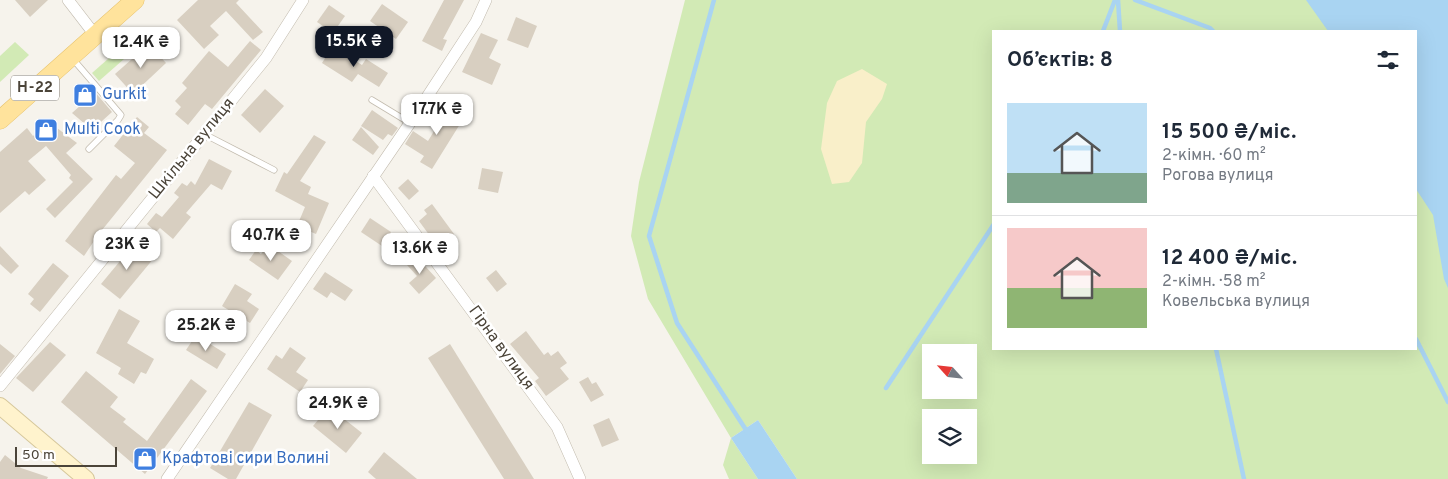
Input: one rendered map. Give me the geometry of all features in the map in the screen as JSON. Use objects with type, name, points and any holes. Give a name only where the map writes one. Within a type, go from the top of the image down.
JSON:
[{"type":"main road","name":"Н-22","points":[[0,120],[135,0]]},
{"type":"main road","points":[[0,406],[82,478]]},
{"type":"street","points":[[68,0],[95,35]]},
{"type":"street","name":"Шкільна вулиця","points":[[0,386],[266,58],[303,0]]},
{"type":"street","points":[[167,479],[410,123],[476,22],[486,0]]},
{"type":"street","name":"Гірна вулиця","points":[[374,176],[557,427],[580,479]]},
{"type":"lane","points":[[70,57],[121,115],[89,149]]},
{"type":"lane","points":[[372,100],[410,123]]},
{"type":"lane","points":[[204,134],[274,170]]},
{"type":"green space","points":[[685,0],[1343,0],[1361,30],[992,30],[992,350],[1417,350],[1417,122],[1448,176],[1448,479],[797,479],[758,420],[731,438],[648,299],[631,236],[639,182]]},
{"type":"green space","points":[[138,32],[145,40],[131,52],[125,44]]},
{"type":"green space","points":[[15,42],[29,55],[0,82],[0,56]]},
{"type":"green space","points":[[117,51],[124,59],[99,81],[92,73]]},
{"type":"green space","points":[[731,438],[758,479],[729,479],[723,465]]},
{"type":"sand","points":[[862,69],[887,84],[882,99],[866,122],[862,163],[849,182],[832,184],[821,149],[827,103],[837,81]]},
{"type":"water","points":[[1306,0],[1448,0],[1448,288],[1444,279],[1433,215],[1417,191],[1417,30],[1327,30]]},
{"type":"water","points":[[758,420],[797,479],[758,479],[731,438]]},
{"type":"building","points":[[15,0],[48,0],[30,17]]},
{"type":"building","points":[[198,0],[239,0],[236,3],[263,32],[253,40],[226,11],[210,26],[219,35],[204,49],[177,20]]},
{"type":"building","points":[[444,0],[464,0],[443,39],[447,40],[442,51],[422,41]]},
{"type":"building","points":[[382,4],[408,22],[396,39],[370,21]]},
{"type":"building","points":[[329,5],[345,16],[333,33],[317,22]]},
{"type":"building","points":[[516,17],[537,26],[528,48],[507,40]]},
{"type":"building","points":[[481,33],[498,40],[489,58],[501,64],[492,85],[462,72]]},
{"type":"building","points":[[250,41],[261,50],[212,109],[205,104],[188,125],[175,114],[181,107],[175,101],[187,88],[182,83],[209,51],[228,67]]},
{"type":"building","points":[[149,44],[166,63],[133,94],[115,74]]},
{"type":"building","points":[[333,46],[362,65],[366,59],[388,73],[379,87],[358,74],[352,82],[322,63]]},
{"type":"building","points":[[89,85],[112,112],[92,130],[72,113],[81,105],[75,98]]},
{"type":"building","points":[[265,89],[284,106],[260,133],[241,115]]},
{"type":"building","points":[[443,102],[465,116],[432,169],[420,162],[424,156],[405,144],[413,131],[428,141],[439,123],[432,119]]},
{"type":"building","points":[[372,110],[398,128],[392,136],[388,134],[383,140],[361,126]]},
{"type":"building","points":[[137,117],[149,127],[144,133],[167,150],[98,235],[84,256],[65,241],[116,175],[121,179],[135,163],[114,146]]},
{"type":"building","points":[[49,122],[77,143],[66,153],[93,179],[55,218],[46,209],[73,182],[69,178],[71,175],[46,146],[28,161],[46,180],[29,195],[25,191],[0,213],[0,152],[27,128],[33,136]]},
{"type":"building","points":[[361,127],[379,147],[373,155],[352,140]]},
{"type":"building","points":[[314,135],[326,142],[300,181],[311,187],[308,194],[329,203],[316,234],[297,226],[305,207],[275,191],[284,172],[287,174]]},
{"type":"building","points":[[209,159],[232,171],[222,190],[211,184],[186,213],[191,217],[173,239],[160,228],[156,232],[147,224],[156,213],[162,217],[179,197],[174,193],[182,183],[187,186],[191,181],[195,185]]},
{"type":"building","points":[[482,168],[503,172],[498,193],[478,189]]},
{"type":"building","points":[[408,179],[419,191],[409,200],[398,188]]},
{"type":"building","points":[[432,204],[454,234],[438,247],[419,221],[427,214],[424,210]]},
{"type":"building","points":[[370,218],[391,232],[382,246],[361,232]]},
{"type":"building","points":[[135,243],[154,258],[120,299],[101,284]]},
{"type":"building","points":[[268,244],[292,261],[278,280],[249,260],[256,250],[261,254]]},
{"type":"building","points":[[0,246],[19,266],[11,274],[0,264]]},
{"type":"building","points":[[416,256],[436,278],[419,294],[409,283],[417,276],[407,265]]},
{"type":"building","points":[[53,263],[69,276],[40,312],[30,304],[34,299],[28,294]]},
{"type":"building","points":[[496,270],[507,284],[497,292],[486,278]]},
{"type":"building","points":[[325,272],[353,290],[345,301],[331,292],[327,298],[313,289]]},
{"type":"building","points":[[235,284],[252,294],[247,301],[259,309],[250,323],[222,306]]},
{"type":"building","points":[[119,309],[140,321],[127,343],[154,359],[146,374],[141,372],[134,384],[118,374],[121,368],[96,353]]},
{"type":"building","points":[[526,331],[544,355],[548,352],[551,356],[558,351],[567,363],[560,368],[569,379],[546,396],[535,381],[539,378],[510,344]]},
{"type":"building","points":[[196,335],[226,354],[217,369],[186,350]]},
{"type":"building","points":[[50,342],[66,355],[33,392],[16,378]]},
{"type":"building","points":[[0,344],[15,356],[0,374]]},
{"type":"building","points":[[450,344],[534,479],[504,479],[428,358]]},
{"type":"building","points":[[290,347],[306,358],[296,372],[308,380],[300,392],[267,369],[276,355],[282,359]]},
{"type":"building","points":[[86,371],[118,397],[110,407],[126,419],[123,422],[147,441],[191,379],[207,391],[145,474],[61,402]]},
{"type":"building","points":[[588,377],[592,384],[596,382],[604,395],[591,402],[579,382]]},
{"type":"building","points":[[249,402],[272,415],[236,479],[228,479],[210,468]]},
{"type":"building","points":[[329,407],[362,433],[346,453],[313,426]]},
{"type":"building","points":[[609,418],[619,440],[602,447],[593,425]]},
{"type":"building","points":[[384,452],[417,479],[376,479],[368,472]]},
{"type":"building","points":[[5,455],[21,468],[48,477],[47,479],[0,479],[0,462]]},
{"type":"waterway","points":[[714,0],[649,236],[677,323],[748,433]]},
{"type":"waterway","points":[[1103,30],[1115,0]]},
{"type":"waterway","points":[[1118,0],[1120,30]]},
{"type":"waterway","points":[[1135,0],[1212,30]]},
{"type":"waterway","points":[[886,388],[992,227]]},
{"type":"waterway","points":[[1417,341],[1448,402]]},
{"type":"waterway","points":[[1216,350],[1244,479]]},
{"type":"place","name":"Gurkit","points":[[85,95]]},
{"type":"place","name":"Multi Cook","points":[[46,130]]},
{"type":"place","name":"Крафтові сири Волині","points":[[145,459]]}]
